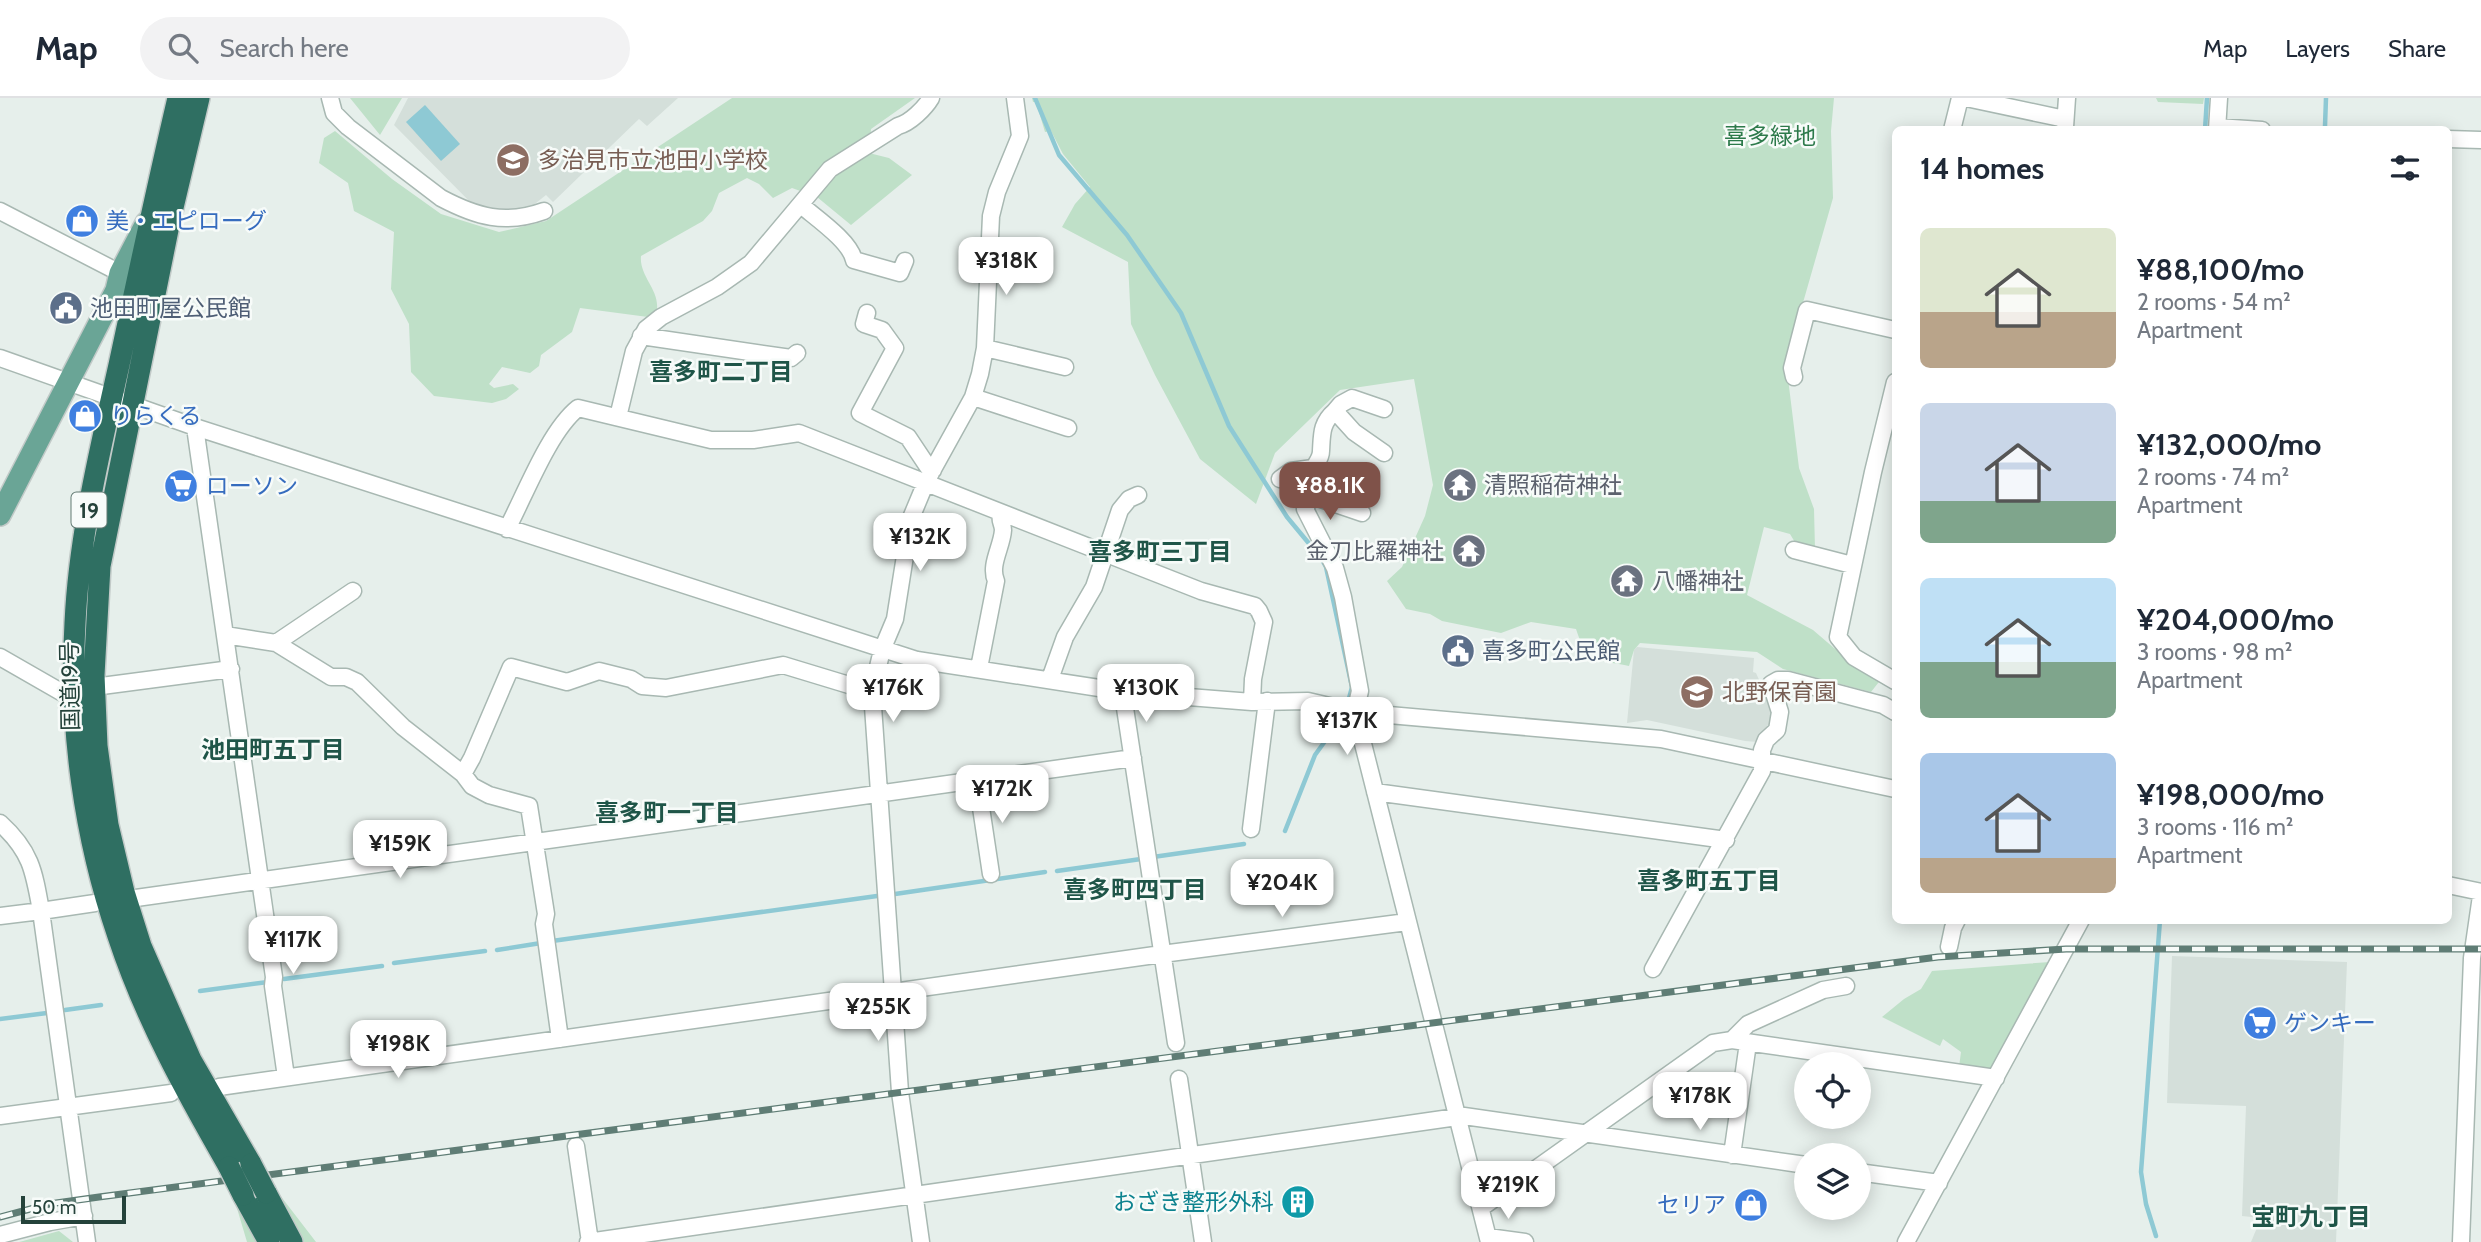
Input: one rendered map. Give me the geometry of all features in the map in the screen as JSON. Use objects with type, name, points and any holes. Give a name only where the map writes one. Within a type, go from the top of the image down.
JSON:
[{"type":"highway","name":"国道19号","points":[[178,98],[111,398],[86,526],[75,624],[108,825],[124,892],[141,946],[191,1060],[292,1242]]},
{"type":"highway","name":"国道19号","points":[[199,98],[170,220],[100,566],[84,689],[80,772],[96,853],[117,935],[149,1018],[268,1242]]},
{"type":"main road","points":[[0,515],[116,290],[120,273],[151,215]]},
{"type":"street","points":[[330,98],[334,113],[348,127],[449,202],[479,216],[498,218],[530,216],[544,211]]},
{"type":"street","points":[[618,417],[634,351],[646,329],[661,317],[717,287],[751,263],[830,169],[898,126],[906,124],[931,98]]},
{"type":"street","points":[[921,1242],[900,1092],[872,692],[882,650],[895,619],[911,518],[972,397],[980,374],[985,348],[991,216],[997,192],[1020,136],[1015,98]]},
{"type":"street","points":[[1953,126],[1960,98]]},
{"type":"street","points":[[1966,98],[2065,124],[2067,98]]},
{"type":"street","points":[[2217,126],[2219,98]]},
{"type":"street","points":[[2452,139],[2481,140]]},
{"type":"street","points":[[801,205],[846,244],[854,255],[854,260],[900,274],[905,261]]},
{"type":"street","points":[[0,211],[120,273]]},
{"type":"street","points":[[1794,377],[1792,368],[1807,310],[1892,329]]},
{"type":"street","points":[[867,313],[864,324],[882,330],[895,348],[860,413],[908,437],[928,467],[930,476]]},
{"type":"street","points":[[641,336],[791,358],[797,353]]},
{"type":"street","points":[[985,348],[1065,367]]},
{"type":"street","points":[[0,358],[195,427],[917,660],[1125,692],[1259,702],[1308,701],[1355,712],[1661,739],[1892,788]]},
{"type":"street","points":[[972,397],[1068,428]]},
{"type":"street","points":[[1384,409],[1352,398],[1341,404],[1326,419],[1322,429],[1320,459],[1313,468],[1312,496],[1305,509],[1335,568],[1343,597],[1360,691],[1355,712],[1489,1240],[1525,1242]]},
{"type":"street","points":[[508,529],[552,441],[569,415],[578,408],[711,440],[753,440],[799,433],[930,476],[1001,514],[1201,591],[1255,606],[1264,622],[1252,679],[1259,702],[1251,829]]},
{"type":"street","points":[[1892,408],[1887,451],[1852,565],[1838,637],[1854,657],[1892,679]]},
{"type":"street","points":[[1335,411],[1354,432],[1384,453]]},
{"type":"street","points":[[195,427],[286,1077]]},
{"type":"street","points":[[1280,478],[1291,471],[1313,468]]},
{"type":"street","points":[[1050,679],[1065,637],[1094,587],[1121,510],[1129,499],[1138,495]]},
{"type":"street","points":[[1312,496],[1363,513]]},
{"type":"street","points":[[979,668],[996,581],[996,558],[1003,529],[999,520],[1001,514]]},
{"type":"street","points":[[1794,550],[1852,565]]},
{"type":"street","points":[[276,643],[353,591]]},
{"type":"street","points":[[225,635],[276,643],[331,677],[346,677],[357,682],[403,727],[463,774],[472,786],[489,795],[529,806],[546,914],[544,924],[560,1039]]},
{"type":"street","points":[[0,657],[61,692],[230,669]]},
{"type":"street","points":[[463,774],[511,667],[567,682],[598,671],[631,679],[642,686],[666,688],[783,665],[872,692]]},
{"type":"street","points":[[1653,969],[1762,771],[1761,760],[1766,740],[1777,730],[1780,712],[1770,684],[1778,680],[1788,680],[1877,703],[1892,710]]},
{"type":"street","points":[[1125,692],[1125,708],[1176,1043]]},
{"type":"street","points":[[136,898],[1133,758]]},
{"type":"street","points":[[977,781],[991,874]]},
{"type":"street","points":[[1375,792],[1726,840]]},
{"type":"street","points":[[0,823],[19,839],[35,873],[87,1242]]},
{"type":"street","points":[[2452,887],[2481,894],[2472,958],[2476,987],[2474,1091],[2461,1242]]},
{"type":"street","points":[[0,916],[95,903]]},
{"type":"street","points":[[219,1087],[1407,922]]},
{"type":"street","points":[[1949,947],[1956,924]]},
{"type":"street","points":[[1906,1242],[2079,924]]},
{"type":"street","points":[[1732,1155],[1740,1042],[1748,1024],[1823,990],[1846,986]]},
{"type":"street","points":[[1481,1209],[1713,1044],[1740,1042],[1996,1078]]},
{"type":"street","points":[[1179,1079],[1203,1242]]},
{"type":"street","points":[[0,1116],[171,1093]]},
{"type":"street","points":[[576,1146],[589,1242],[1464,1116],[1794,1163]]},
{"type":"street","points":[[1871,1174],[1939,1184]]},
{"type":"street","points":[[0,1235],[84,1216]]},
{"type":"shaded area","name":"多治見市立池田小学校","points":[[408,98],[678,98],[647,126],[639,119],[553,202],[546,195],[526,211],[477,209],[394,125]]},
{"type":"shaded area","name":"北野保育園","points":[[1637,647],[1754,658],[1753,672],[1756,673],[1773,711],[1772,723],[1758,742],[1647,720],[1627,723],[1634,650]]},
{"type":"shaded area","points":[[2172,956],[2347,962],[2336,1242],[2251,1242],[2261,1218],[2242,1216],[2246,1106],[2167,1103]]},
{"type":"green space","points":[[350,98],[402,98],[380,135]]},
{"type":"green space","points":[[732,98],[915,98],[871,129],[869,153],[889,158],[912,175],[851,225],[817,197],[792,188],[773,198],[759,184],[747,178],[719,193],[712,211],[703,221],[641,256],[643,270],[655,295],[657,309],[648,317],[580,308],[572,332],[541,355],[539,366],[530,373],[502,367],[489,384],[494,388],[513,384],[519,389],[506,399],[492,403],[434,396],[411,372],[409,324],[391,289],[394,232],[354,211],[348,183],[319,163],[324,138],[335,131],[392,179],[441,214],[499,232],[546,221]]},
{"type":"green space","name":"喜多緑地","points":[[1032,98],[1834,98],[1831,131],[1833,198],[1786,362],[1799,468],[1814,509],[1815,549],[1796,544],[1790,534],[1764,527],[1747,595],[1813,630],[1834,648],[1882,678],[1871,692],[1783,669],[1757,652],[1640,643],[1634,650],[1629,666],[1594,658],[1584,649],[1576,629],[1531,622],[1501,633],[1442,621],[1430,614],[1406,609],[1387,581],[1402,567],[1425,516],[1433,485],[1414,379],[1340,390],[1275,453],[1256,504],[1200,459],[1155,375],[1131,324],[1128,262],[1062,227],[1075,204],[1090,187],[1063,154],[1051,131],[1045,132],[1036,102],[1033,102]]},
{"type":"green space","points":[[2156,98],[2204,98],[2203,104],[2158,102]]},
{"type":"green space","points":[[2050,962],[1993,1071],[1959,1067],[1961,1052],[1943,1039],[1940,1046],[1882,1017],[1921,989],[1932,971]]},
{"type":"green space","points":[[276,1190],[316,1242],[304,1242],[274,1191]]},
{"type":"green space","points":[[236,1205],[257,1242],[247,1242]]},
{"type":"green space","points":[[59,1231],[73,1242],[19,1242],[23,1241]]},
{"type":"water","points":[[425,105],[460,144],[441,161],[406,122]]},
{"type":"waterway","points":[[1035,98],[1059,155],[1127,235],[1181,313],[1229,426],[1287,517],[1326,567],[1352,687],[1348,702]]},
{"type":"waterway","points":[[2205,126],[2207,98]]},
{"type":"waterway","points":[[2325,126],[2326,98]]},
{"type":"waterway","points":[[1285,831],[1315,755],[1341,719]]},
{"type":"waterway","points":[[1153,857],[1244,844]]},
{"type":"waterway","points":[[1057,871],[1141,859]]},
{"type":"waterway","points":[[895,894],[1045,872]]},
{"type":"waterway","points":[[552,941],[877,896]]},
{"type":"waterway","points":[[2156,1236],[2146,1204],[2141,1172],[2160,924]]},
{"type":"waterway","points":[[497,950],[541,943]]},
{"type":"waterway","points":[[394,963],[485,951]]},
{"type":"waterway","points":[[284,979],[382,966]]},
{"type":"waterway","points":[[200,991],[268,982]]},
{"type":"waterway","points":[[65,1010],[101,1005]]},
{"type":"waterway","points":[[0,1019],[47,1013]]},
{"type":"railway","points":[[0,1217],[49,1204],[99,1197],[1938,957],[2066,949],[2481,949]]},
{"type":"place","name":"多治見市立池田小学校","points":[[513,160]]},
{"type":"place","name":"美・エピローグ","points":[[82,221]]},
{"type":"place","name":"池田町屋公民館","points":[[66,308]]},
{"type":"place","name":"りらくる","points":[[85,416]]},
{"type":"place","name":"清照稲荷神社","points":[[1460,485]]},
{"type":"place","name":"ローソン","points":[[181,486]]},
{"type":"place","name":"金刀比羅神社","points":[[1469,551]]},
{"type":"place","name":"八幡神社","points":[[1627,581]]},
{"type":"place","name":"喜多町公民館","points":[[1458,651]]},
{"type":"place","name":"北野保育園","points":[[1697,692]]},
{"type":"place","name":"ゲンキー","points":[[2260,1023]]},
{"type":"place","name":"おざき整形外科","points":[[1298,1202]]},
{"type":"place","name":"セリア","points":[[1751,1205]]},
{"type":"district","name":"喜多町二丁目","points":[[721,371]]},
{"type":"district","name":"喜多町三丁目","points":[[1160,551]]},
{"type":"district","name":"池田町五丁目","points":[[273,749]]},
{"type":"district","name":"喜多町一丁目","points":[[667,812]]},
{"type":"district","name":"喜多町五丁目","points":[[1709,880]]},
{"type":"district","name":"喜多町四丁目","points":[[1135,889]]},
{"type":"district","name":"宝町九丁目","points":[[2311,1216]]}]
